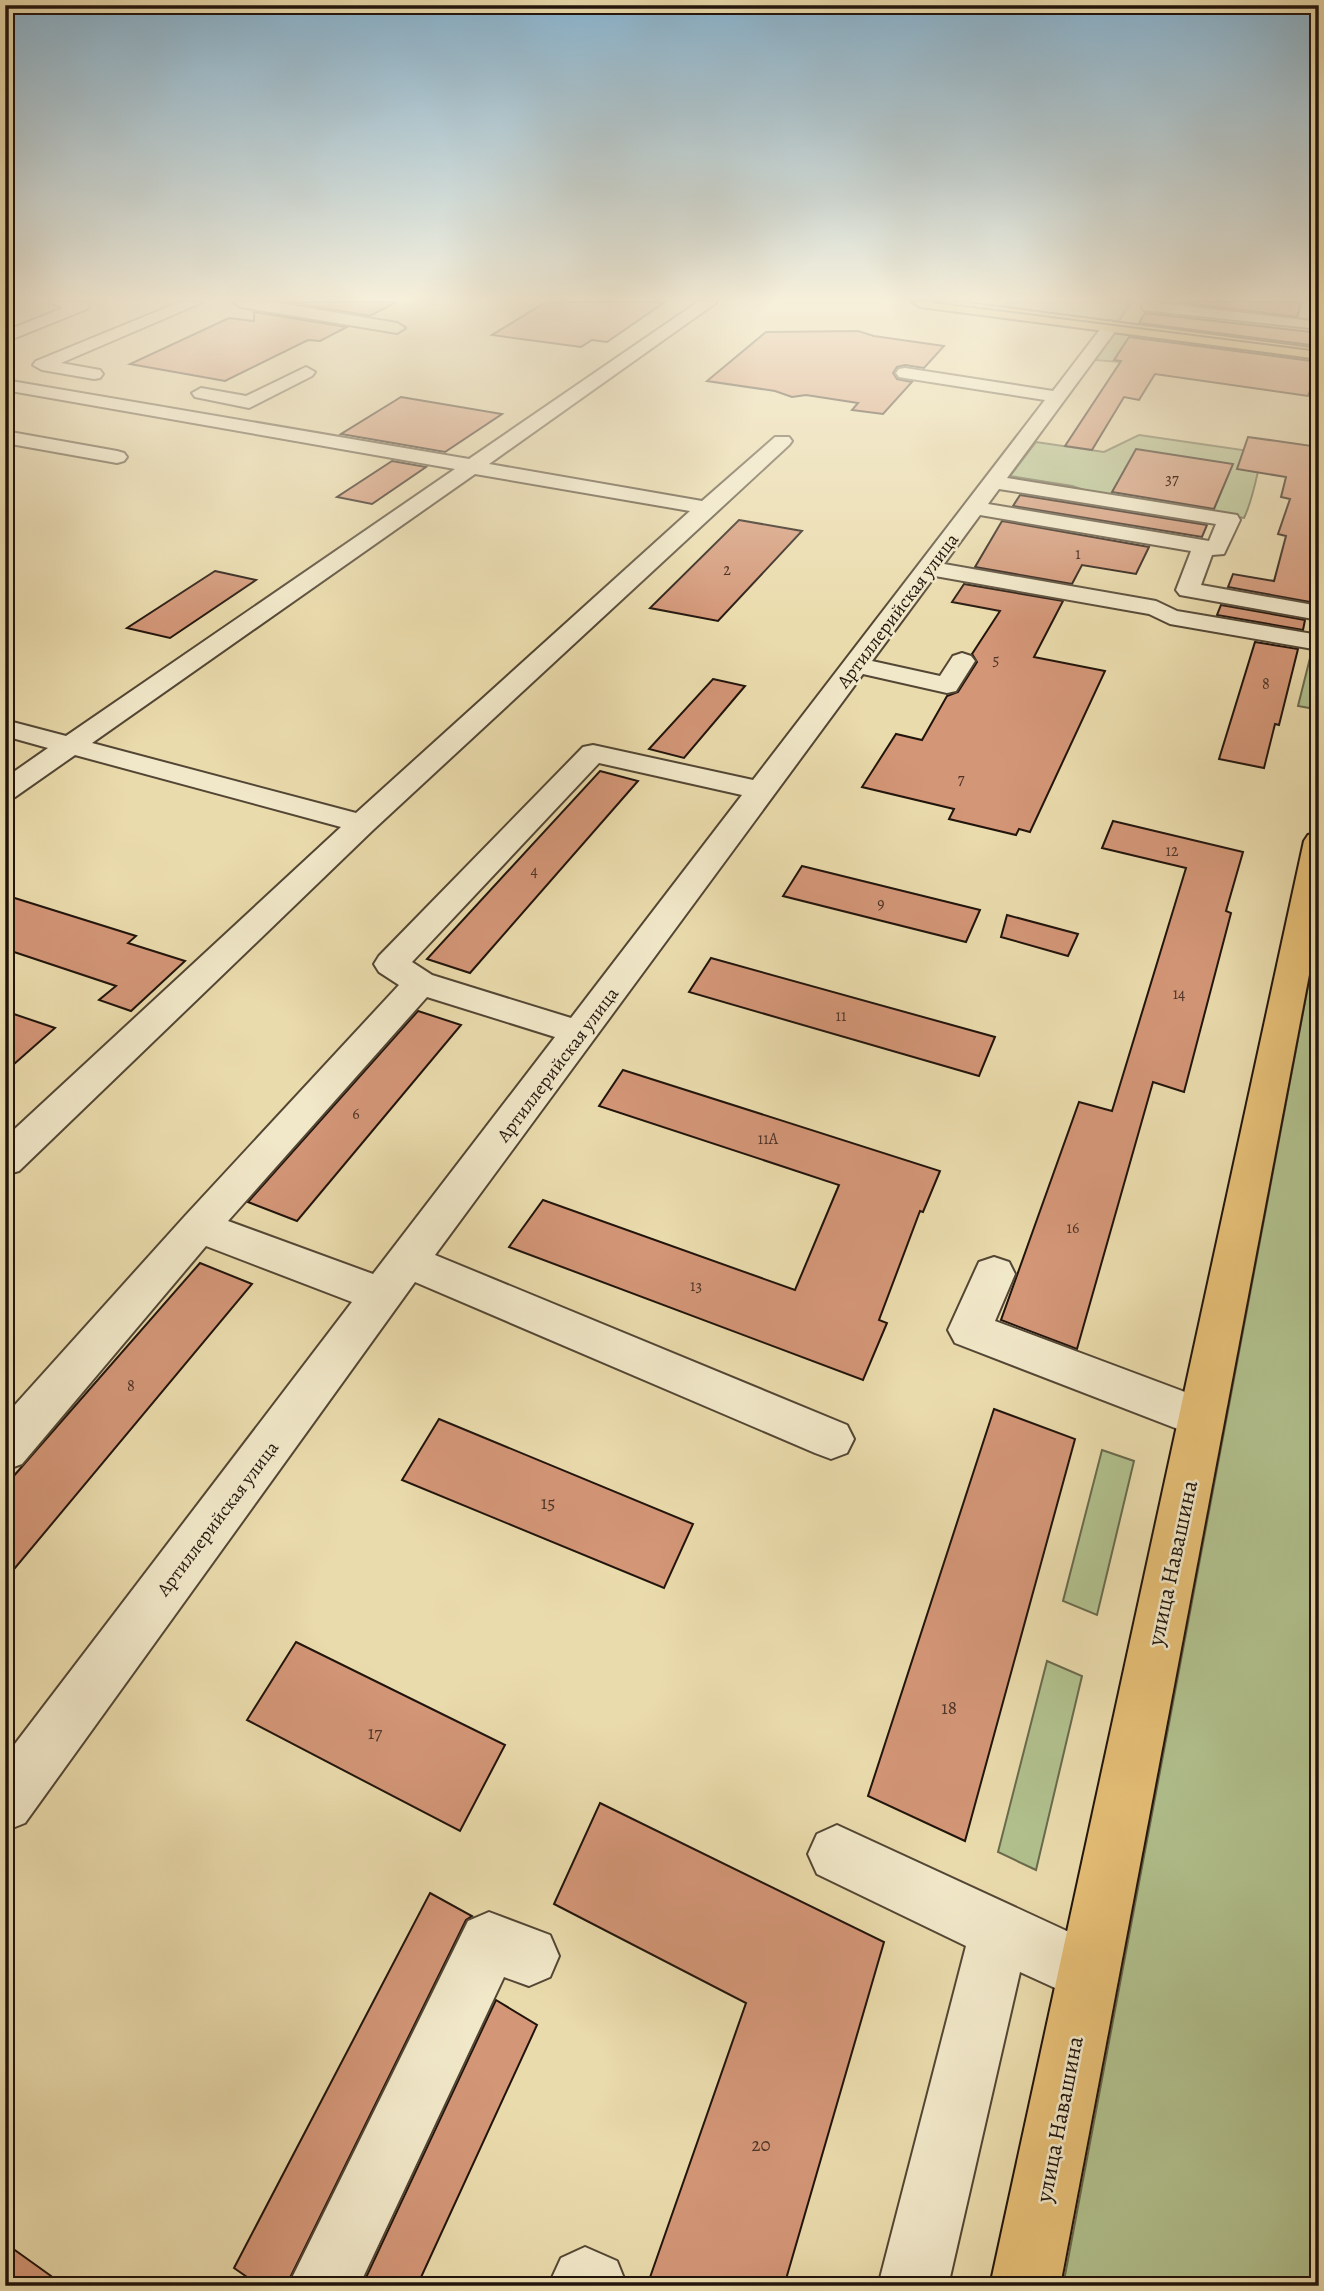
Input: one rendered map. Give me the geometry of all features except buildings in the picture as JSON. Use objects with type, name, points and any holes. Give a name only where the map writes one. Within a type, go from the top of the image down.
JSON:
[{"type":"main road","name":"улица Навашина","points":[[1025,2286],[1319,841]]},
{"type":"street","points":[[6,437],[66,409]]},
{"type":"street","points":[[143,409],[706,508]]},
{"type":"street","points":[[5,791],[555,409]]},
{"type":"street","name":"Артиллерийская улица","points":[[5,1803],[395,1278],[1049,409]]},
{"type":"street","points":[[6,437],[117,457]]},
{"type":"street","points":[[5,1161],[362,824],[782,441]]},
{"type":"street","points":[[984,495],[1229,520],[1216,549],[984,495]]},
{"type":"street","points":[[1204,547],[1188,590],[1319,613]]},
{"type":"street","points":[[929,568],[1156,608],[1170,617],[1319,643]]},
{"type":"street","points":[[856,665],[947,685],[962,661]]},
{"type":"street","points":[[5,728],[362,824]]},
{"type":"street","points":[[581,1033],[420,983],[391,964],[593,753],[763,791]]},
{"type":"street","points":[[5,1450],[199,1227],[420,983]]},
{"type":"street","points":[[199,1227],[395,1278],[831,1439]]},
{"type":"street","points":[[994,1274],[970,1330],[1201,1418]]},
{"type":"street","points":[[837,1854],[1088,1973]]},
{"type":"street","points":[[912,2286],[1000,1931]]},
{"type":"street","points":[[323,2286],[489,1942],[529,1956]]},
{"type":"green space","points":[[1139,435],[1263,453],[1244,518],[1096,494],[1072,486],[1010,476],[1036,442],[1104,452]]},
{"type":"green space","points":[[1312,650],[1319,651],[1319,692],[1315,709],[1298,706]]},
{"type":"green space","points":[[1319,928],[1319,2286],[1063,2286]]},
{"type":"green space","points":[[1102,1450],[1134,1461],[1097,1615],[1063,1601]]},
{"type":"green space","points":[[1047,1661],[1082,1676],[1036,1870],[998,1852]]}]
